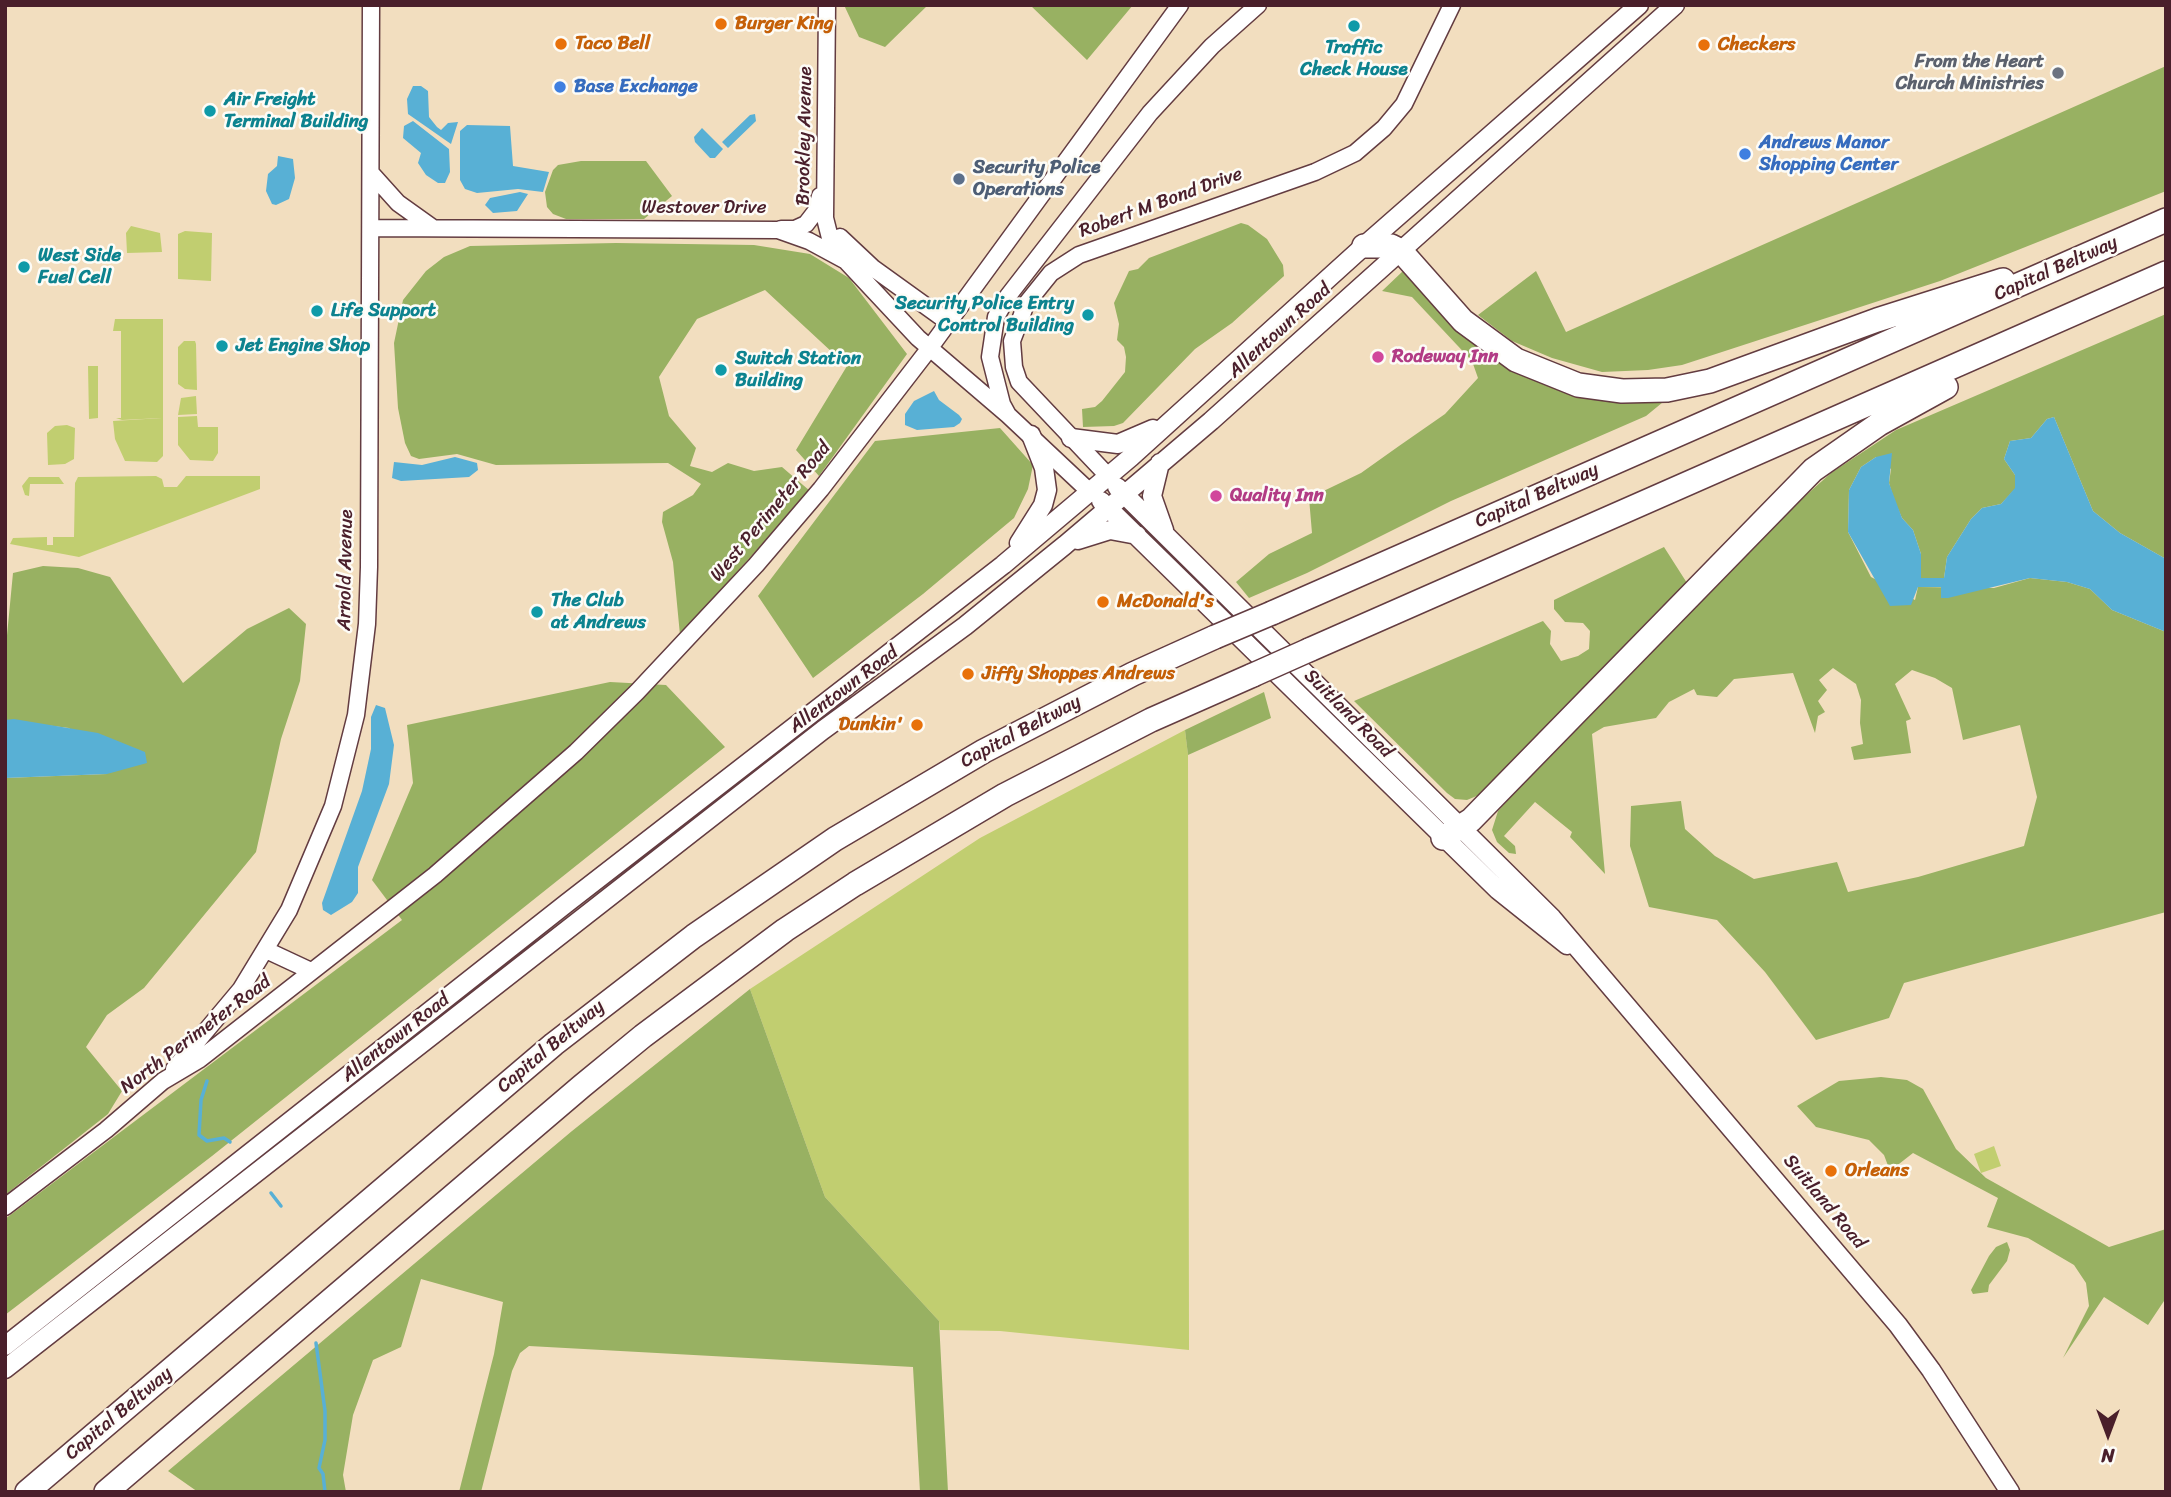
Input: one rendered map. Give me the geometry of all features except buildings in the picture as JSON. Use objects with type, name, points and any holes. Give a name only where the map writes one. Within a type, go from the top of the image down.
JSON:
[{"type":"highway","name":"Capital Beltway","points":[[27,1492],[554,1044],[694,936],[835,839],[984,751],[1133,674],[2166,220]]},
{"type":"highway","points":[[1364,246],[1391,246],[1401,251],[1463,321],[1516,360],[1578,385],[1622,391],[1667,390],[1710,381],[1980,286],[2061,267]]},
{"type":"highway","points":[[106,1492],[643,1035],[774,938],[855,884],[1005,795],[1151,720],[2166,273]]},
{"type":"highway","points":[[1453,832],[1813,470],[1862,434],[1915,402],[1961,381],[2023,337]]},
{"type":"main road","name":"Allentown Road","points":[[5,1346],[377,1056],[567,903],[1003,565],[1090,492],[1364,246],[1639,5]]},
{"type":"main road","name":"Allentown Road","points":[[7,1369],[823,730],[965,626],[1065,545],[1401,251],[1675,5]]},
{"type":"main road","points":[[1071,438],[1118,444],[1174,418]]},
{"type":"main road","points":[[1003,565],[1035,522],[1046,498],[1046,475],[1031,435]]},
{"type":"main road","points":[[1160,463],[1152,496],[1167,537]]},
{"type":"main road","name":"Suitland Road","points":[[1108,476],[1453,832],[1543,929],[1584,957],[1718,1110],[1898,1325],[1931,1370],[2010,1492]]},
{"type":"main road","name":"Suitland Road","points":[[1090,492],[1453,832]]},
{"type":"main road","points":[[1065,545],[1104,531],[1137,535]]},
{"type":"main road","points":[[811,715],[823,730]]},
{"type":"main road","points":[[377,1056],[388,1070]]},
{"type":"street","name":"Arnold Avenue","points":[[163,1081],[211,1028],[266,950],[303,880],[333,806],[349,750],[361,687],[369,567],[371,5]]},
{"type":"street","name":"Brookley Avenue","points":[[827,5],[828,212],[830,238],[846,261]]},
{"type":"street","name":"West Perimeter Road","points":[[311,971],[483,834],[576,752],[637,692],[764,555],[821,489],[929,348],[1180,5]]},
{"type":"street","name":"Robert M Bond Drive","points":[[1090,492],[1008,415],[996,389],[990,357],[993,328],[1000,309],[1150,113],[1212,46],[1258,5]]},
{"type":"street","name":"Robert M Bond Drive","points":[[1108,476],[1026,393],[1014,368],[1012,341],[1020,316],[1051,273],[1079,255],[1315,172],[1355,153],[1384,128],[1404,104],[1452,5]]},
{"type":"street","points":[[371,173],[398,203],[433,229]]},
{"type":"street","points":[[778,230],[796,229],[810,220],[828,178]]},
{"type":"street","points":[[797,237],[828,212],[849,247],[948,322]]},
{"type":"street","name":"Westover Drive","points":[[371,228],[778,230],[846,261],[929,348],[1008,415]]},
{"type":"street","points":[[266,950],[311,971]]},
{"type":"street","name":"North Perimeter Road","points":[[5,1207],[117,1122],[163,1081],[200,1059],[311,971]]},
{"type":"green space","points":[[844,5],[928,5],[885,47],[859,37]]},
{"type":"green space","points":[[1030,5],[1133,5],[1087,60]]},
{"type":"green space","points":[[2166,66],[2166,191],[1940,281],[1682,365],[1648,370],[1602,372],[1552,358],[1512,341],[1478,315],[1536,271],[1566,332]]},
{"type":"green space","points":[[581,161],[646,161],[672,196],[644,219],[566,219],[553,214],[547,207],[545,192],[553,170],[558,165]]},
{"type":"green space","points":[[1241,223],[1267,239],[1283,265],[1284,276],[1232,323],[1195,349],[1123,423],[1083,427],[1082,409],[1095,407],[1102,401],[1125,372],[1126,357],[1124,347],[1117,340],[1119,324],[1114,303],[1129,271],[1138,269],[1149,258]]},
{"type":"green space","points":[[131,226],[160,233],[162,252],[127,253],[126,233]]},
{"type":"green space","points":[[185,231],[212,233],[211,281],[178,279],[178,234]]},
{"type":"green space","points":[[616,243],[754,245],[810,254],[849,278],[907,354],[819,476],[796,450],[847,366],[765,290],[697,319],[659,377],[669,416],[696,448],[690,466],[712,472],[728,463],[754,471],[782,467],[810,491],[680,635],[673,562],[662,522],[663,512],[693,495],[701,484],[668,463],[496,465],[457,454],[419,459],[411,456],[405,443],[398,408],[394,343],[403,300],[426,271],[444,257],[470,246]]},
{"type":"green space","points":[[1403,271],[1503,361],[1668,398],[1646,416],[1451,501],[1307,573],[1249,598],[1236,582],[1269,554],[1312,533],[1309,498],[1361,473],[1445,414],[1478,378],[1472,361],[1412,297],[1382,291]]},
{"type":"green space","points":[[2166,314],[2166,559],[2120,533],[2093,511],[2054,417],[2047,419],[2031,438],[2010,441],[2004,459],[2015,475],[2016,488],[2001,504],[1982,508],[1971,519],[1947,557],[1944,578],[1921,578],[1921,554],[1913,530],[1902,518],[1894,500],[1889,483],[1891,469],[1876,457],[1861,467],[1849,490],[1848,532],[1871,577],[1915,600],[1918,587],[1994,588],[2030,578],[2067,582],[2090,589],[2112,610],[2166,632],[2166,912],[1904,983],[1889,1018],[1816,1040],[1765,972],[1717,920],[1649,907],[1630,846],[1631,806],[1681,801],[1685,829],[1715,856],[1754,879],[1837,862],[1848,892],[1918,877],[2024,846],[2037,797],[2020,725],[1963,740],[1952,688],[1935,678],[1912,670],[1895,684],[1911,719],[1906,721],[1911,753],[1854,760],[1851,747],[1863,744],[1861,700],[1856,684],[1833,668],[1819,680],[1827,690],[1818,701],[1825,712],[1818,716],[1815,733],[1793,673],[1734,679],[1717,697],[1697,695],[1694,689],[1669,702],[1656,718],[1604,727],[1592,734],[1605,874],[1570,837],[1572,832],[1535,802],[1504,836],[1515,846],[1516,854],[1509,853],[1497,842],[1492,830],[1498,811],[1538,766],[1767,530],[1831,473],[1896,430]]},
{"type":"green space","points":[[115,319],[163,319],[163,456],[157,462],[125,461],[115,439],[113,421],[162,418],[122,420],[116,418],[121,418],[121,331],[113,331]]},
{"type":"green space","points":[[184,341],[195,341],[196,344],[197,390],[185,389],[178,384],[178,347]]},
{"type":"green space","points":[[88,366],[98,366],[98,418],[89,419]]},
{"type":"green space","points":[[196,396],[197,414],[178,415],[181,398]]},
{"type":"green space","points":[[197,416],[198,427],[218,427],[218,453],[213,461],[190,460],[178,445],[178,417]]},
{"type":"green space","points":[[67,425],[75,428],[74,459],[65,464],[48,465],[47,433],[55,426]]},
{"type":"green space","points":[[1000,428],[1033,465],[1028,489],[1014,518],[923,594],[813,678],[758,596],[875,441]]},
{"type":"green space","points":[[156,476],[162,479],[164,487],[177,487],[186,476],[260,476],[260,489],[79,557],[10,544],[13,538],[47,537],[47,545],[53,545],[53,537],[74,537],[75,483],[78,477]]},
{"type":"green space","points":[[29,477],[59,477],[64,484],[30,484],[29,496],[25,495],[22,486]]},
{"type":"green space","points":[[1664,547],[1687,583],[1479,795],[1467,800],[1455,799],[1447,793],[1354,701],[1543,621],[1551,631],[1550,644],[1561,661],[1578,656],[1589,649],[1590,631],[1583,623],[1565,622],[1554,609],[1554,600]]},
{"type":"green space","points":[[43,566],[78,568],[110,577],[183,683],[247,629],[289,608],[306,624],[300,681],[281,739],[256,852],[144,988],[107,1015],[86,1047],[122,1091],[108,1114],[5,1195],[5,778],[107,774],[69,728],[5,720],[5,656],[13,573]]},
{"type":"green space","points":[[610,682],[666,685],[725,747],[212,1156],[5,1315],[5,1219],[402,920],[372,880],[413,783],[407,725]]},
{"type":"green space","points":[[1264,692],[1271,718],[1188,755],[1185,730]]},
{"type":"green space","points":[[1185,730],[1188,755],[1189,1350],[1000,1331],[940,1330],[939,1321],[825,1197],[750,989],[980,838]]},
{"type":"green space","points":[[750,989],[825,1197],[939,1321],[948,1492],[920,1492],[913,1367],[529,1346],[520,1353],[512,1371],[481,1492],[459,1492],[494,1354],[503,1302],[421,1279],[401,1347],[373,1360],[353,1415],[343,1475],[346,1492],[198,1492],[168,1471],[572,1131]]},
{"type":"green space","points":[[1881,1077],[1907,1080],[1923,1089],[1956,1149],[1986,1178],[2109,1247],[2166,1229],[2166,1298],[2148,1325],[2104,1297],[2063,1358],[2089,1306],[2086,1283],[2074,1265],[2028,1238],[1987,1227],[1998,1198],[1913,1153],[1890,1171],[1884,1155],[1869,1140],[1816,1127],[1797,1106],[1839,1081]]},
{"type":"green space","points":[[1994,1146],[2001,1166],[1981,1173],[1974,1154]]},
{"type":"green space","points":[[2007,1242],[2010,1250],[2007,1261],[1989,1285],[1988,1292],[1973,1294],[1971,1290],[1989,1256],[1996,1247]]},
{"type":"water","points":[[413,86],[421,86],[428,91],[429,117],[437,127],[441,130],[448,123],[458,122],[451,144],[408,114],[407,99]]},
{"type":"water","points":[[755,114],[756,121],[728,148],[722,142],[750,115]]},
{"type":"water","points":[[413,121],[449,149],[450,172],[445,183],[438,183],[426,175],[418,163],[421,153],[403,138],[404,126]]},
{"type":"water","points":[[467,125],[510,126],[513,166],[549,172],[543,192],[518,189],[477,193],[465,189],[460,180],[460,131]]},
{"type":"water","points":[[702,128],[723,149],[715,158],[710,158],[695,142],[694,137]]},
{"type":"water","points":[[278,156],[293,159],[295,178],[289,199],[276,205],[272,204],[266,191],[268,174],[277,166]]},
{"type":"water","points":[[520,192],[528,194],[517,211],[493,213],[485,205],[490,198]]},
{"type":"water","points":[[934,391],[939,400],[959,415],[962,419],[960,423],[954,427],[917,430],[905,425],[905,414],[914,401]]},
{"type":"water","points":[[2054,417],[2093,511],[2120,533],[2166,559],[2166,632],[2112,610],[2090,589],[2067,582],[2030,578],[1948,598],[1941,598],[1941,587],[1918,587],[1911,605],[1890,606],[1848,532],[1849,490],[1861,467],[1876,457],[1892,453],[1889,483],[1902,518],[1913,530],[1921,554],[1921,578],[1944,578],[1947,557],[1971,519],[1982,508],[2001,504],[2015,488],[2015,475],[2004,459],[2010,441],[2031,438],[2047,419]]},
{"type":"water","points":[[455,457],[477,463],[478,470],[469,477],[401,481],[392,478],[394,462],[422,465]]},
{"type":"water","points":[[376,705],[385,708],[394,745],[389,784],[358,867],[358,893],[352,902],[331,915],[323,910],[322,903],[362,791],[371,749],[371,717]]},
{"type":"water","points":[[14,719],[98,733],[145,752],[147,763],[107,774],[5,778],[5,720]]},
{"type":"waterway","points":[[207,1081],[201,1100],[199,1135],[207,1141],[224,1138],[230,1142]]},
{"type":"waterway","points":[[271,1193],[281,1206]]},
{"type":"waterway","points":[[316,1343],[325,1411],[325,1440],[319,1468],[323,1474],[325,1492]]},
{"type":"place","name":"Burger King","points":[[721,24]]},
{"type":"place","name":"Traffic Check House","points":[[1354,26]]},
{"type":"place","name":"Taco Bell","points":[[561,44]]},
{"type":"place","name":"Checkers","points":[[1704,45]]},
{"type":"place","name":"From the Heart Church Ministries","points":[[2058,73]]},
{"type":"place","name":"Base Exchange","points":[[560,87]]},
{"type":"place","name":"Air Freight Terminal Building","points":[[210,111]]},
{"type":"place","name":"Andrews Manor Shopping Center","points":[[1745,154]]},
{"type":"place","name":"Security Police Operations","points":[[959,179]]},
{"type":"place","name":"West Side Fuel Cell","points":[[24,267]]},
{"type":"place","name":"Life Support","points":[[317,311]]},
{"type":"place","name":"Security Police Entry Control Building","points":[[1088,315]]},
{"type":"place","name":"Jet Engine Shop","points":[[222,346]]},
{"type":"place","name":"Rodeway Inn","points":[[1378,357]]},
{"type":"place","name":"Switch Station Building","points":[[721,370]]},
{"type":"place","name":"Quality Inn","points":[[1216,496]]},
{"type":"place","name":"McDonald's","points":[[1103,602]]},
{"type":"place","name":"The Club at Andrews","points":[[537,612]]},
{"type":"place","name":"Jiffy Shoppes Andrews","points":[[968,674]]},
{"type":"place","name":"Dunkin'","points":[[917,725]]},
{"type":"place","name":"Orleans","points":[[1831,1171]]}]
